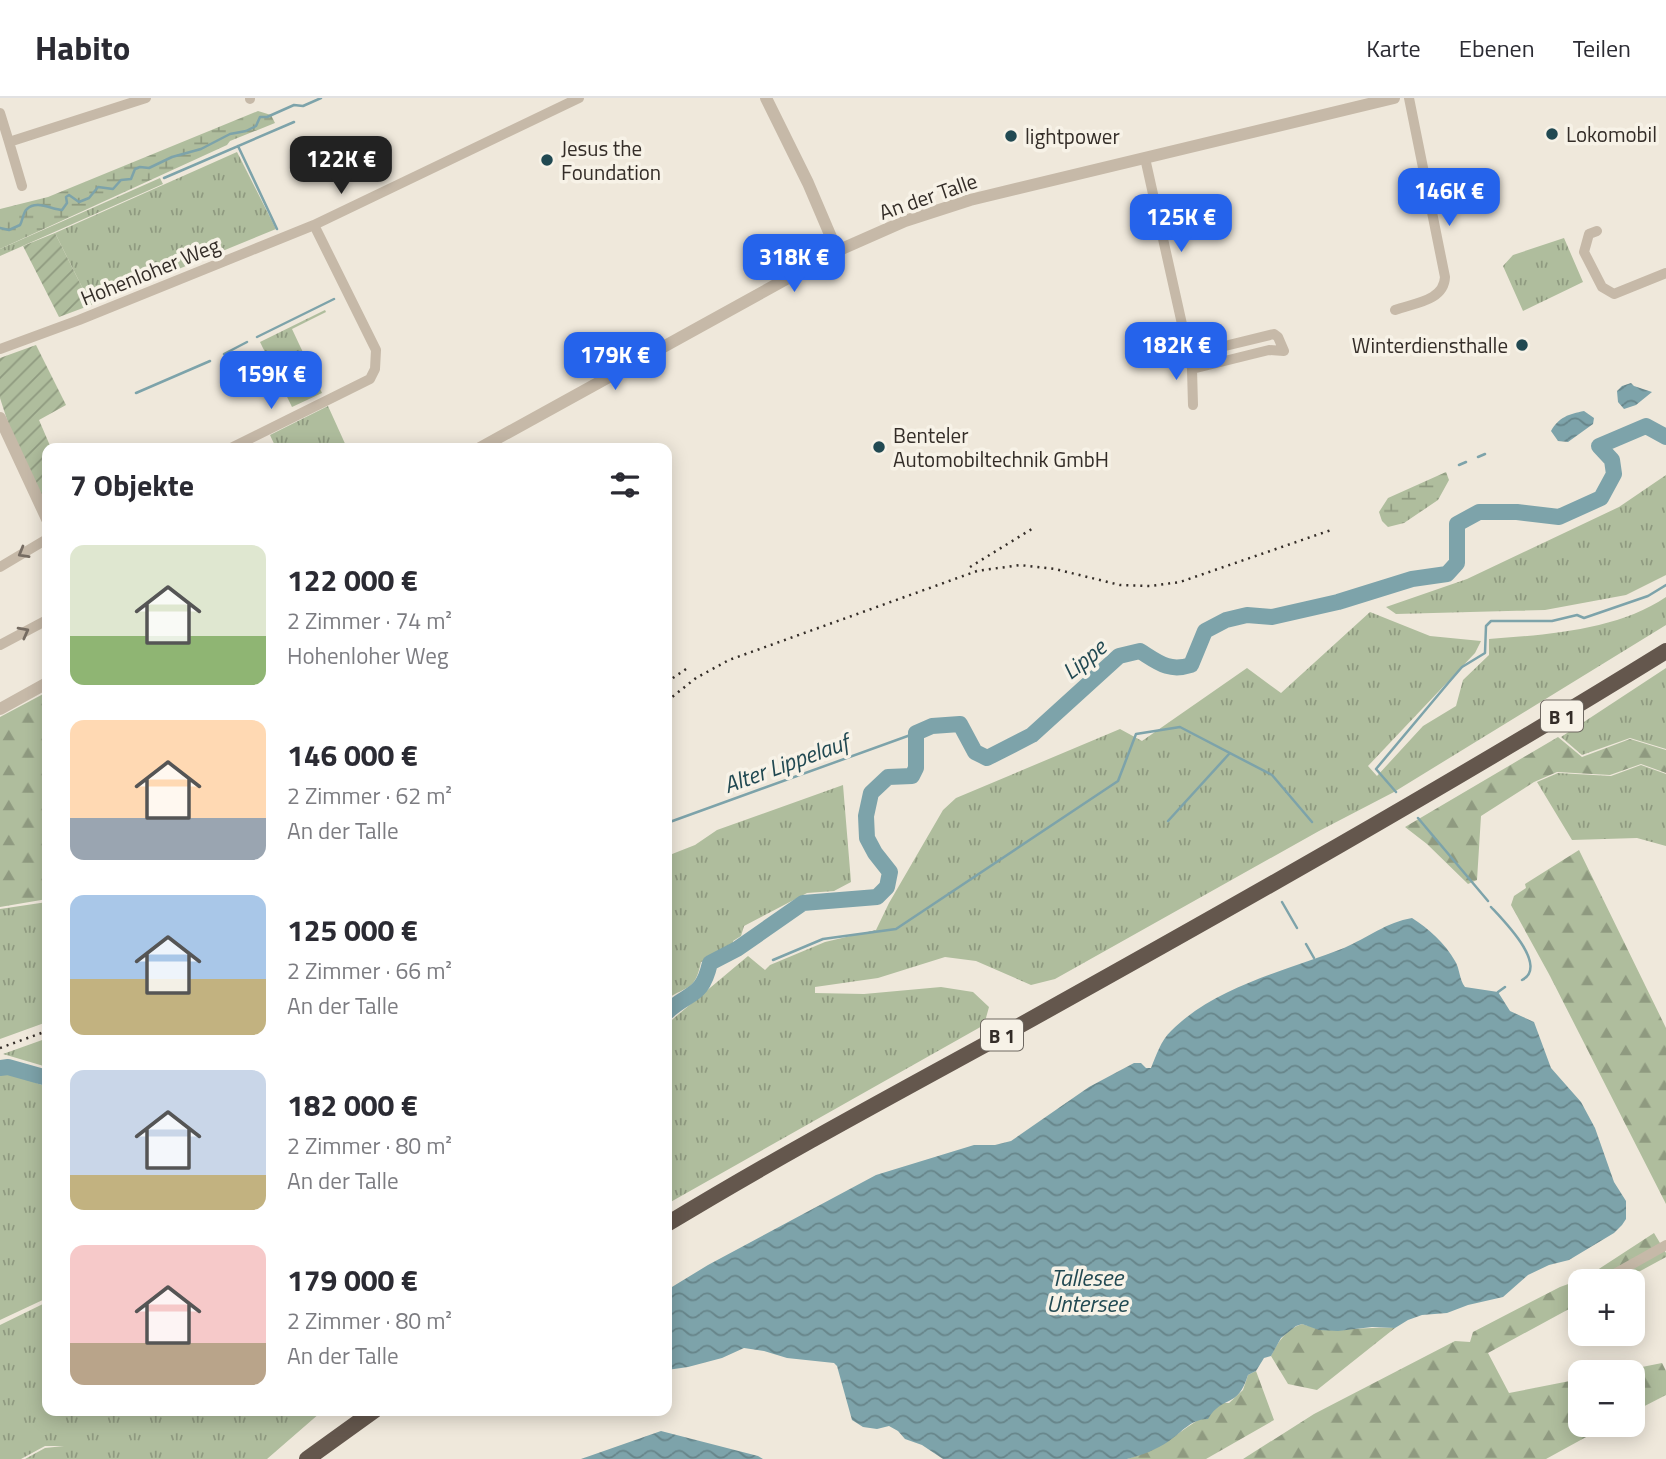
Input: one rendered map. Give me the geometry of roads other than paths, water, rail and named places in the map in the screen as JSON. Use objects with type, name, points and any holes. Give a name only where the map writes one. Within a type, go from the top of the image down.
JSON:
[{"type":"highway","name":"B 1","points":[[672,1221],[866,1109],[1273,883],[1527,738],[1666,651]]},
{"type":"highway","points":[[307,1459],[367,1416]]},
{"type":"street","points":[[9,142],[132,100],[146,98]]},
{"type":"street","name":"Hohenloher Weg","points":[[0,349],[314,225],[579,98]]},
{"type":"street","points":[[766,98],[808,183],[837,251]]},
{"type":"street","name":"An der Talle","points":[[489,443],[837,251],[905,221],[970,200],[1394,98]]},
{"type":"street","points":[[1395,310],[1437,296],[1445,287],[1409,98]]},
{"type":"street","points":[[0,113],[22,186]]},
{"type":"street","points":[[1145,158],[1192,369],[1193,405]]},
{"type":"street","points":[[241,443],[370,379],[375,369],[376,350],[314,225]]},
{"type":"street","points":[[1597,231],[1589,234],[1584,252],[1602,287],[1614,295],[1666,273]]},
{"type":"street","points":[[1188,355],[1274,334],[1282,347],[1192,369]]},
{"type":"street","points":[[0,418],[42,508]]},
{"type":"street","points":[[0,567],[42,542]]},
{"type":"street","points":[[0,645],[42,623]]},
{"type":"street","points":[[0,709],[42,686]]},
{"type":"street","points":[[1623,1269],[1666,1245]]},
{"type":"water","points":[[1631,383],[1652,392],[1636,405],[1624,409],[1618,402],[1617,391]]},
{"type":"water","points":[[1584,411],[1594,418],[1593,424],[1568,442],[1558,441],[1551,431],[1557,422]]},
{"type":"water","name":"Tallesee Untersee","points":[[1412,918],[1446,948],[1457,964],[1465,987],[1498,992],[1510,1011],[1534,1022],[1551,1068],[1581,1102],[1595,1128],[1614,1182],[1626,1201],[1626,1219],[1614,1233],[1569,1260],[1549,1265],[1528,1275],[1503,1297],[1447,1313],[1422,1315],[1395,1328],[1372,1327],[1338,1331],[1319,1330],[1302,1324],[1296,1326],[1281,1338],[1271,1356],[1264,1358],[1256,1371],[1248,1375],[1239,1393],[1219,1406],[1208,1419],[1192,1424],[1154,1450],[1127,1459],[943,1459],[922,1445],[905,1439],[889,1426],[877,1429],[863,1427],[852,1420],[834,1363],[787,1358],[744,1348],[722,1358],[672,1369],[672,1287],[876,1175],[974,1145],[995,1145],[1011,1141],[1089,1087],[1134,1063],[1151,1068],[1167,1035],[1189,1015],[1209,1002],[1253,981],[1344,948]]},
{"type":"water","points":[[661,1431],[758,1456],[763,1459],[581,1459]]},
{"type":"waterway","points":[[0,228],[9,230],[20,225],[25,212],[31,206],[62,210],[69,195],[79,202],[89,198],[98,187],[113,189],[121,180],[131,179],[135,169],[149,168],[172,157],[201,149],[230,134],[256,126],[260,117],[267,117],[294,105],[303,106],[321,98]]},
{"type":"waterway","points":[[164,178],[294,122]]},
{"type":"waterway","points":[[238,146],[277,229]]},
{"type":"waterway","points":[[257,337],[334,299]]},
{"type":"waterway","points":[[224,354],[247,342]]},
{"type":"waterway","points":[[136,393],[210,361]]},
{"type":"waterway","name":"Lippe","points":[[672,1008],[699,988],[710,963],[737,949],[803,903],[877,897],[887,887],[890,872],[867,838],[866,816],[871,793],[888,777],[912,776],[916,768],[916,733],[932,726],[960,724],[975,752],[987,758],[1032,735],[1119,656],[1140,651],[1159,663],[1170,667],[1183,667],[1191,665],[1205,631],[1226,620],[1247,615],[1272,617],[1338,602],[1412,579],[1447,574],[1457,563],[1457,524],[1479,512],[1517,512],[1559,517],[1601,498],[1614,474],[1612,460],[1599,446],[1646,426],[1666,437]]},
{"type":"waterway","points":[[1478,457],[1485,454]]},
{"type":"waterway","points":[[1459,465],[1466,462]]},
{"type":"waterway","points":[[1396,792],[1376,769],[1462,667],[1485,653],[1486,626],[1491,621],[1552,621],[1577,615],[1584,618],[1648,596],[1666,585]]},
{"type":"waterway","points":[[773,960],[823,939],[896,929],[1118,781],[1136,734],[1180,727],[1272,775],[1312,822]]},
{"type":"waterway","name":"Alter Lippelauf","points":[[672,821],[916,733]]},
{"type":"waterway","points":[[1168,821],[1229,754]]},
{"type":"waterway","points":[[1418,818],[1488,901]]},
{"type":"waterway","points":[[1282,902],[1297,928]]},
{"type":"waterway","points":[[1491,907],[1514,933],[1527,954],[1529,973],[1522,980]]},
{"type":"waterway","points":[[1306,944],[1314,958]]},
{"type":"waterway","points":[[1498,992],[1505,987]]},
{"type":"waterway","name":"Lippe","points":[[0,1068],[8,1067],[42,1077]]},
{"type":"railway","points":[[970,567],[1035,527]]},
{"type":"railway","points":[[672,697],[696,678],[729,660],[977,571],[1020,565],[1055,569],[1120,585],[1151,586],[1180,582],[1334,529]]},
{"type":"railway","points":[[672,679],[689,667]]},
{"type":"railway","points":[[0,1048],[42,1033]]},
{"type":"place","name":"Lokomobil","points":[[1552,134]]},
{"type":"place","name":"lightpower","points":[[1011,136]]},
{"type":"place","name":"Jesus the Foundation","points":[[547,160]]},
{"type":"place","name":"Winterdiensthalle","points":[[1522,345]]},
{"type":"place","name":"Benteler Automobiltechnik GmbH","points":[[879,447]]}]
